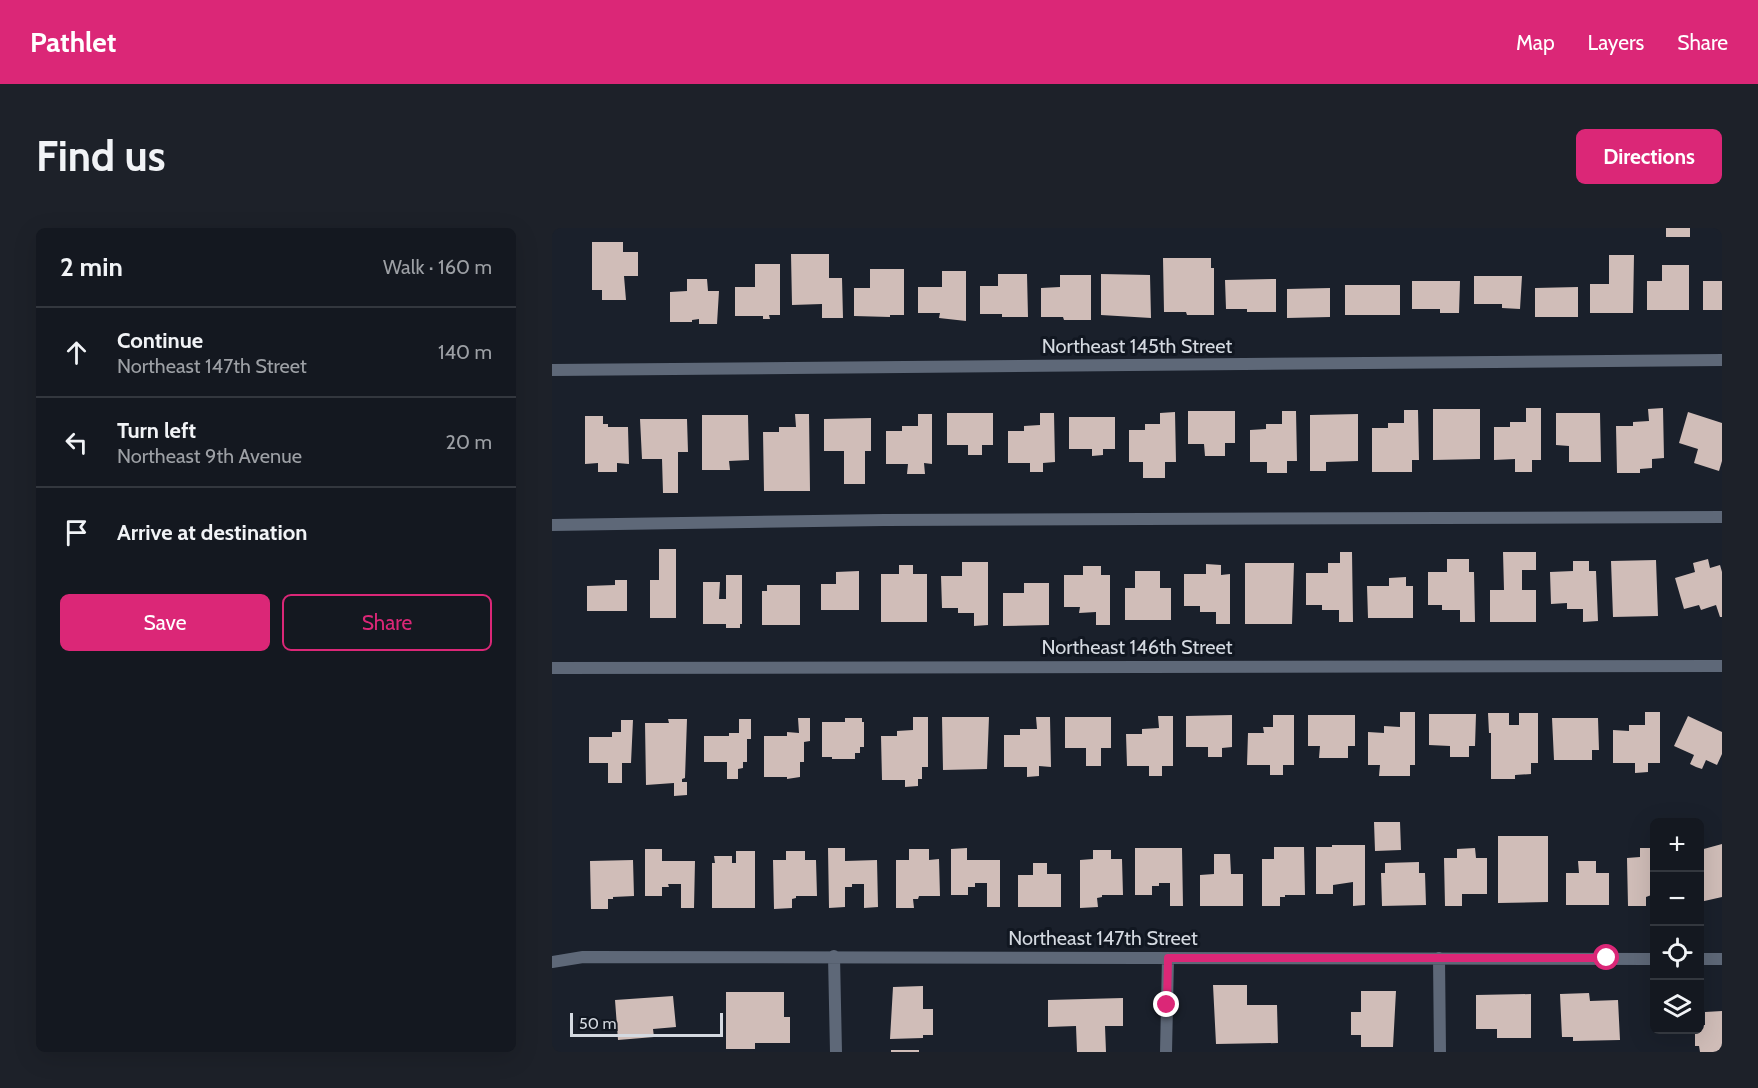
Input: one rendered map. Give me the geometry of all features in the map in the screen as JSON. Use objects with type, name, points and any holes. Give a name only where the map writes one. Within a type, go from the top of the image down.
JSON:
[{"type":"street","name":"Northeast 145th Street","points":[[552,370],[1722,360]]},
{"type":"street","points":[[552,525],[896,520],[1722,517]]},
{"type":"street","name":"Northeast 146th Street","points":[[552,668],[1722,666]]},
{"type":"street","points":[[834,956],[836,1052]]},
{"type":"street","name":"Northeast 147th Street","points":[[552,962],[583,957],[834,956],[1650,959]]},
{"type":"street","points":[[1166,1052],[1168,958]]},
{"type":"street","points":[[1439,958],[1440,1052]]},
{"type":"street","points":[[1704,959],[1722,959]]},
{"type":"building","points":[[1666,228],[1690,228],[1690,237],[1666,237]]},
{"type":"building","points":[[592,242],[623,242],[623,252],[638,252],[638,276],[624,276],[626,300],[602,300],[602,290],[592,290]]},
{"type":"building","points":[[791,254],[829,254],[829,278],[842,278],[843,318],[822,318],[822,304],[792,305]]},
{"type":"building","points":[[1609,255],[1634,255],[1633,313],[1590,313],[1590,284],[1609,284]]},
{"type":"building","points":[[1163,258],[1211,258],[1211,268],[1214,268],[1214,315],[1164,312]]},
{"type":"building","points":[[755,264],[780,264],[780,315],[769,315],[770,319],[763,319],[763,316],[735,316],[735,287],[755,287]]},
{"type":"building","points":[[1662,265],[1689,265],[1689,310],[1647,310],[1647,281],[1662,281]]},
{"type":"building","points":[[870,269],[904,269],[904,315],[854,316],[854,288],[870,288]]},
{"type":"building","points":[[942,271],[966,271],[966,321],[939,318],[940,313],[918,313],[918,287],[942,287]]},
{"type":"building","points":[[998,274],[1027,274],[1028,317],[980,314],[980,286],[998,286]]},
{"type":"building","points":[[1101,274],[1150,275],[1151,318],[1101,315]]},
{"type":"building","points":[[1060,275],[1091,275],[1091,320],[1041,317],[1041,288],[1060,287]]},
{"type":"building","points":[[1474,276],[1522,276],[1520,309],[1502,308],[1502,304],[1474,304]]},
{"type":"building","points":[[687,279],[707,279],[708,291],[719,291],[717,324],[699,324],[699,319],[692,320],[692,322],[670,322],[670,292],[687,291]]},
{"type":"building","points":[[1276,279],[1276,312],[1226,309],[1225,280]]},
{"type":"building","points":[[1412,281],[1460,281],[1459,313],[1440,313],[1440,309],[1412,309]]},
{"type":"building","points":[[1703,281],[1722,281],[1722,310],[1703,310]]},
{"type":"building","points":[[1345,285],[1400,285],[1400,315],[1345,315]]},
{"type":"building","points":[[1578,287],[1578,317],[1535,317],[1535,288]]},
{"type":"building","points":[[1330,288],[1330,317],[1287,318],[1287,289]]},
{"type":"building","points":[[1526,408],[1541,408],[1541,460],[1532,460],[1532,472],[1515,472],[1515,459],[1494,460],[1494,427],[1510,427],[1510,422],[1526,422]]},
{"type":"building","points":[[1663,408],[1664,458],[1652,459],[1652,468],[1640,469],[1640,473],[1617,473],[1616,426],[1633,426],[1633,422],[1649,421],[1648,409]]},
{"type":"building","points":[[1433,409],[1480,409],[1480,459],[1433,460]]},
{"type":"building","points":[[1404,410],[1418,410],[1419,460],[1412,460],[1412,472],[1372,472],[1372,428],[1388,428],[1388,423],[1404,423]]},
{"type":"building","points":[[1188,411],[1235,411],[1235,443],[1225,443],[1225,456],[1205,456],[1204,444],[1188,444]]},
{"type":"building","points":[[1282,411],[1296,411],[1297,461],[1287,461],[1287,473],[1267,473],[1267,462],[1250,462],[1250,430],[1266,429],[1266,424],[1282,424]]},
{"type":"building","points":[[1175,412],[1176,462],[1165,462],[1165,478],[1143,478],[1143,462],[1129,462],[1129,430],[1145,430],[1145,424],[1160,424],[1160,413]]},
{"type":"building","points":[[1688,412],[1722,423],[1722,461],[1719,471],[1694,463],[1698,449],[1679,443]]},
{"type":"building","points":[[947,413],[993,413],[993,445],[982,445],[982,455],[968,455],[968,445],[947,445]]},
{"type":"building","points":[[1040,413],[1054,413],[1055,462],[1043,463],[1043,472],[1030,472],[1030,463],[1008,463],[1008,431],[1024,431],[1024,426],[1040,425]]},
{"type":"building","points":[[1556,413],[1600,413],[1601,462],[1569,462],[1569,446],[1556,445]]},
{"type":"building","points":[[795,414],[809,414],[810,491],[764,491],[763,432],[779,432],[779,427],[796,427]]},
{"type":"building","points":[[918,414],[932,414],[932,464],[924,463],[925,474],[907,474],[908,464],[886,464],[886,431],[902,431],[902,426],[918,426]]},
{"type":"building","points":[[1358,414],[1358,461],[1326,462],[1326,471],[1310,471],[1310,415]]},
{"type":"building","points":[[702,415],[748,415],[749,460],[729,461],[730,470],[702,470]]},
{"type":"building","points":[[585,416],[603,416],[603,424],[608,424],[608,427],[628,427],[629,464],[617,463],[617,472],[598,472],[598,463],[585,464]]},
{"type":"building","points":[[1069,417],[1115,417],[1115,449],[1103,449],[1103,455],[1092,456],[1092,449],[1069,449]]},
{"type":"building","points":[[871,418],[871,451],[865,451],[865,484],[844,484],[844,451],[824,451],[824,419]]},
{"type":"building","points":[[640,419],[687,419],[688,452],[678,452],[678,493],[663,493],[662,459],[642,459]]},
{"type":"building","points":[[659,549],[676,549],[676,618],[650,618],[650,580],[659,580]]},
{"type":"building","points":[[1340,552],[1352,552],[1353,622],[1339,622],[1339,610],[1322,610],[1322,605],[1306,605],[1306,573],[1328,573],[1328,563],[1340,563]]},
{"type":"building","points":[[1503,552],[1536,552],[1536,570],[1522,570],[1522,590],[1536,590],[1536,622],[1490,622],[1490,590],[1504,590]]},
{"type":"building","points":[[1447,559],[1469,559],[1469,572],[1474,572],[1475,622],[1460,622],[1460,610],[1442,610],[1442,605],[1428,605],[1428,572],[1447,572]]},
{"type":"building","points":[[1708,559],[1710,568],[1720,565],[1722,572],[1722,617],[1716,605],[1701,610],[1699,605],[1684,609],[1675,578],[1695,572],[1693,563]]},
{"type":"building","points":[[1656,560],[1658,616],[1613,617],[1611,561]]},
{"type":"building","points":[[1573,561],[1589,561],[1589,571],[1596,571],[1598,621],[1583,622],[1583,609],[1567,609],[1567,603],[1551,604],[1550,572],[1573,571]]},
{"type":"building","points":[[962,562],[988,562],[988,625],[974,626],[974,613],[958,613],[958,608],[942,608],[941,576],[962,576]]},
{"type":"building","points":[[1245,563],[1294,563],[1292,624],[1245,624]]},
{"type":"building","points":[[1206,564],[1221,565],[1221,575],[1230,574],[1230,624],[1216,624],[1216,612],[1200,612],[1200,606],[1184,606],[1184,574],[1206,574]]},
{"type":"building","points":[[899,565],[913,565],[913,574],[927,574],[927,622],[881,622],[881,574],[899,574]]},
{"type":"building","points":[[1083,566],[1101,566],[1101,575],[1110,575],[1110,625],[1096,625],[1096,612],[1079,613],[1080,607],[1064,607],[1064,575],[1083,575]]},
{"type":"building","points":[[859,571],[859,610],[821,610],[821,584],[836,584],[836,572]]},
{"type":"building","points":[[1135,571],[1160,571],[1160,588],[1171,588],[1171,620],[1125,620],[1125,588],[1135,588]]},
{"type":"building","points":[[726,575],[742,575],[742,624],[740,628],[726,628],[726,624],[703,624],[703,582],[720,582],[719,599],[726,599]]},
{"type":"building","points":[[1406,577],[1406,586],[1413,586],[1413,618],[1368,618],[1367,586],[1389,586],[1389,578]]},
{"type":"building","points":[[615,580],[627,580],[627,611],[587,611],[587,586],[615,585]]},
{"type":"building","points":[[1024,583],[1049,583],[1049,625],[1003,626],[1003,593],[1024,593]]},
{"type":"building","points":[[767,585],[800,585],[800,625],[762,625],[762,591],[767,591]]},
{"type":"building","points":[[1400,712],[1415,712],[1415,765],[1410,765],[1410,776],[1379,776],[1380,765],[1368,765],[1368,732],[1384,733],[1384,726],[1400,727]]},
{"type":"building","points":[[1645,712],[1660,712],[1660,763],[1648,763],[1648,772],[1635,773],[1635,763],[1613,763],[1613,730],[1629,731],[1629,725],[1645,725]]},
{"type":"building","points":[[1488,713],[1509,713],[1509,725],[1519,725],[1519,713],[1538,713],[1538,763],[1531,763],[1531,774],[1515,775],[1515,779],[1491,779],[1491,733],[1489,733]]},
{"type":"building","points":[[1429,714],[1476,714],[1475,746],[1469,746],[1469,757],[1450,757],[1450,746],[1429,745]]},
{"type":"building","points":[[1232,715],[1232,747],[1222,748],[1222,757],[1208,757],[1208,747],[1186,747],[1186,716]]},
{"type":"building","points":[[1273,715],[1294,715],[1294,765],[1283,765],[1283,775],[1270,775],[1270,765],[1247,765],[1248,733],[1264,733],[1263,727],[1273,727]]},
{"type":"building","points":[[1308,715],[1355,715],[1355,746],[1348,746],[1348,758],[1319,758],[1320,746],[1308,746]]},
{"type":"building","points":[[1158,716],[1173,716],[1173,766],[1162,766],[1162,776],[1149,776],[1149,766],[1127,766],[1126,734],[1142,734],[1142,729],[1159,728]]},
{"type":"building","points":[[1688,716],[1722,732],[1722,754],[1717,765],[1706,760],[1702,769],[1696,767],[1690,764],[1694,755],[1674,746]]},
{"type":"building","points":[[913,717],[928,717],[928,767],[922,767],[922,779],[918,779],[918,786],[905,787],[905,780],[882,780],[881,736],[897,736],[897,731],[913,730]]},
{"type":"building","points":[[942,717],[989,717],[987,769],[943,770]]},
{"type":"building","points":[[1036,717],[1050,717],[1051,767],[1039,766],[1039,776],[1027,777],[1027,767],[1004,767],[1004,735],[1020,735],[1020,729],[1037,729]]},
{"type":"building","points":[[1065,717],[1111,717],[1111,748],[1101,748],[1101,766],[1086,766],[1086,748],[1065,748]]},
{"type":"building","points":[[798,718],[810,718],[810,741],[804,742],[804,762],[800,762],[800,777],[787,779],[787,777],[764,777],[764,736],[787,736],[787,732],[799,733]]},
{"type":"building","points":[[845,718],[862,718],[864,747],[860,747],[860,753],[855,753],[855,759],[822,757],[822,722],[845,722]]},
{"type":"building","points":[[1552,718],[1598,718],[1599,750],[1592,750],[1592,760],[1554,760]]},
{"type":"building","points":[[668,719],[687,719],[685,778],[682,782],[687,782],[687,795],[674,796],[674,783],[646,785],[645,723],[669,723]]},
{"type":"building","points":[[739,719],[751,719],[751,739],[747,739],[747,762],[743,762],[743,768],[738,769],[738,779],[727,779],[727,762],[704,762],[704,736],[729,736],[729,733],[739,733]]},
{"type":"building","points":[[621,720],[633,720],[631,763],[622,763],[622,783],[608,783],[608,763],[589,763],[589,737],[612,737],[612,732],[621,732]]},
{"type":"building","points":[[1374,822],[1400,822],[1401,850],[1375,851]]},
{"type":"building","points":[[1498,836],[1548,836],[1548,902],[1498,903]]},
{"type":"building","points":[[1722,844],[1722,897],[1704,901],[1704,872],[1704,849]]},
{"type":"building","points":[[1332,845],[1365,845],[1365,905],[1353,906],[1353,882],[1333,885],[1333,894],[1316,894],[1316,847],[1332,847]]},
{"type":"building","points":[[1274,847],[1304,847],[1305,895],[1285,895],[1285,897],[1280,897],[1280,906],[1262,906],[1262,859],[1274,859]]},
{"type":"building","points":[[828,848],[845,848],[845,861],[877,860],[878,907],[864,908],[864,884],[852,884],[852,887],[845,887],[845,907],[829,908]]},
{"type":"building","points":[[967,848],[967,860],[1000,860],[1000,907],[987,907],[987,883],[975,883],[975,887],[968,887],[968,895],[951,895],[951,849]]},
{"type":"building","points":[[1135,848],[1182,848],[1183,906],[1170,906],[1170,883],[1159,883],[1159,886],[1152,886],[1152,895],[1135,895]]},
{"type":"building","points":[[1475,848],[1476,858],[1487,858],[1487,894],[1462,894],[1462,906],[1445,906],[1444,858],[1457,858],[1457,849]]},
{"type":"building","points":[[1640,848],[1650,848],[1650,896],[1646,897],[1646,906],[1628,906],[1627,858],[1640,857]]},
{"type":"building","points":[[645,849],[662,849],[662,861],[695,861],[694,908],[681,908],[681,884],[668,884],[669,887],[662,887],[662,896],[645,896]]},
{"type":"building","points":[[909,849],[929,849],[929,860],[939,859],[940,896],[919,896],[918,899],[913,899],[914,908],[896,908],[896,860],[909,860]]},
{"type":"building","points":[[1093,850],[1111,850],[1111,859],[1122,859],[1123,895],[1102,895],[1097,898],[1098,907],[1080,908],[1080,860],[1093,859]]},
{"type":"building","points":[[736,851],[755,851],[755,908],[712,908],[714,856],[732,856],[732,863],[736,863]]},
{"type":"building","points":[[786,851],[805,851],[805,860],[816,860],[817,896],[796,896],[792,899],[792,908],[774,909],[773,860],[786,860]]},
{"type":"building","points":[[1214,854],[1230,854],[1231,874],[1243,874],[1243,906],[1200,906],[1200,875],[1214,874]]},
{"type":"building","points":[[633,860],[634,896],[613,897],[613,899],[608,899],[608,909],[591,909],[590,861]]},
{"type":"building","points":[[1578,861],[1596,861],[1596,873],[1609,873],[1609,905],[1566,905],[1566,873],[1579,873]]},
{"type":"building","points":[[1419,862],[1419,873],[1425,873],[1426,905],[1382,906],[1381,873],[1385,873],[1385,863]]},
{"type":"building","points":[[1033,863],[1047,863],[1047,874],[1061,874],[1061,907],[1018,907],[1018,875],[1033,875]]},
{"type":"building","points":[[1213,985],[1247,985],[1247,1005],[1277,1005],[1278,1043],[1216,1044]]},
{"type":"building","points":[[923,986],[923,1009],[933,1009],[933,1035],[923,1035],[923,1038],[890,1039],[893,987]]},
{"type":"building","points":[[1361,991],[1396,991],[1393,1047],[1361,1047],[1361,1035],[1351,1035],[1351,1012],[1361,1012]]},
{"type":"building","points":[[726,992],[784,992],[784,1017],[790,1017],[790,1043],[755,1043],[755,1049],[726,1049]]},
{"type":"building","points":[[1589,993],[1590,1001],[1618,1000],[1620,1040],[1573,1041],[1573,1037],[1562,1037],[1560,994]]},
{"type":"building","points":[[1531,994],[1531,1038],[1497,1038],[1497,1029],[1476,1029],[1476,995]]},
{"type":"building","points":[[673,996],[676,1027],[653,1029],[654,1037],[618,1040],[615,1000]]},
{"type":"building","points":[[1123,998],[1123,1026],[1105,1026],[1106,1052],[1077,1052],[1076,1026],[1048,1027],[1048,1000]]},
{"type":"building","points":[[1722,1011],[1722,1052],[1700,1052],[1699,1046],[1695,1046],[1695,1034],[1704,1034],[1705,1012]]},
{"type":"building","points":[[891,1050],[919,1050],[919,1052],[891,1052]]},
{"type":"route","points":[[1167,1005],[1168,958],[1607,958]]}]
